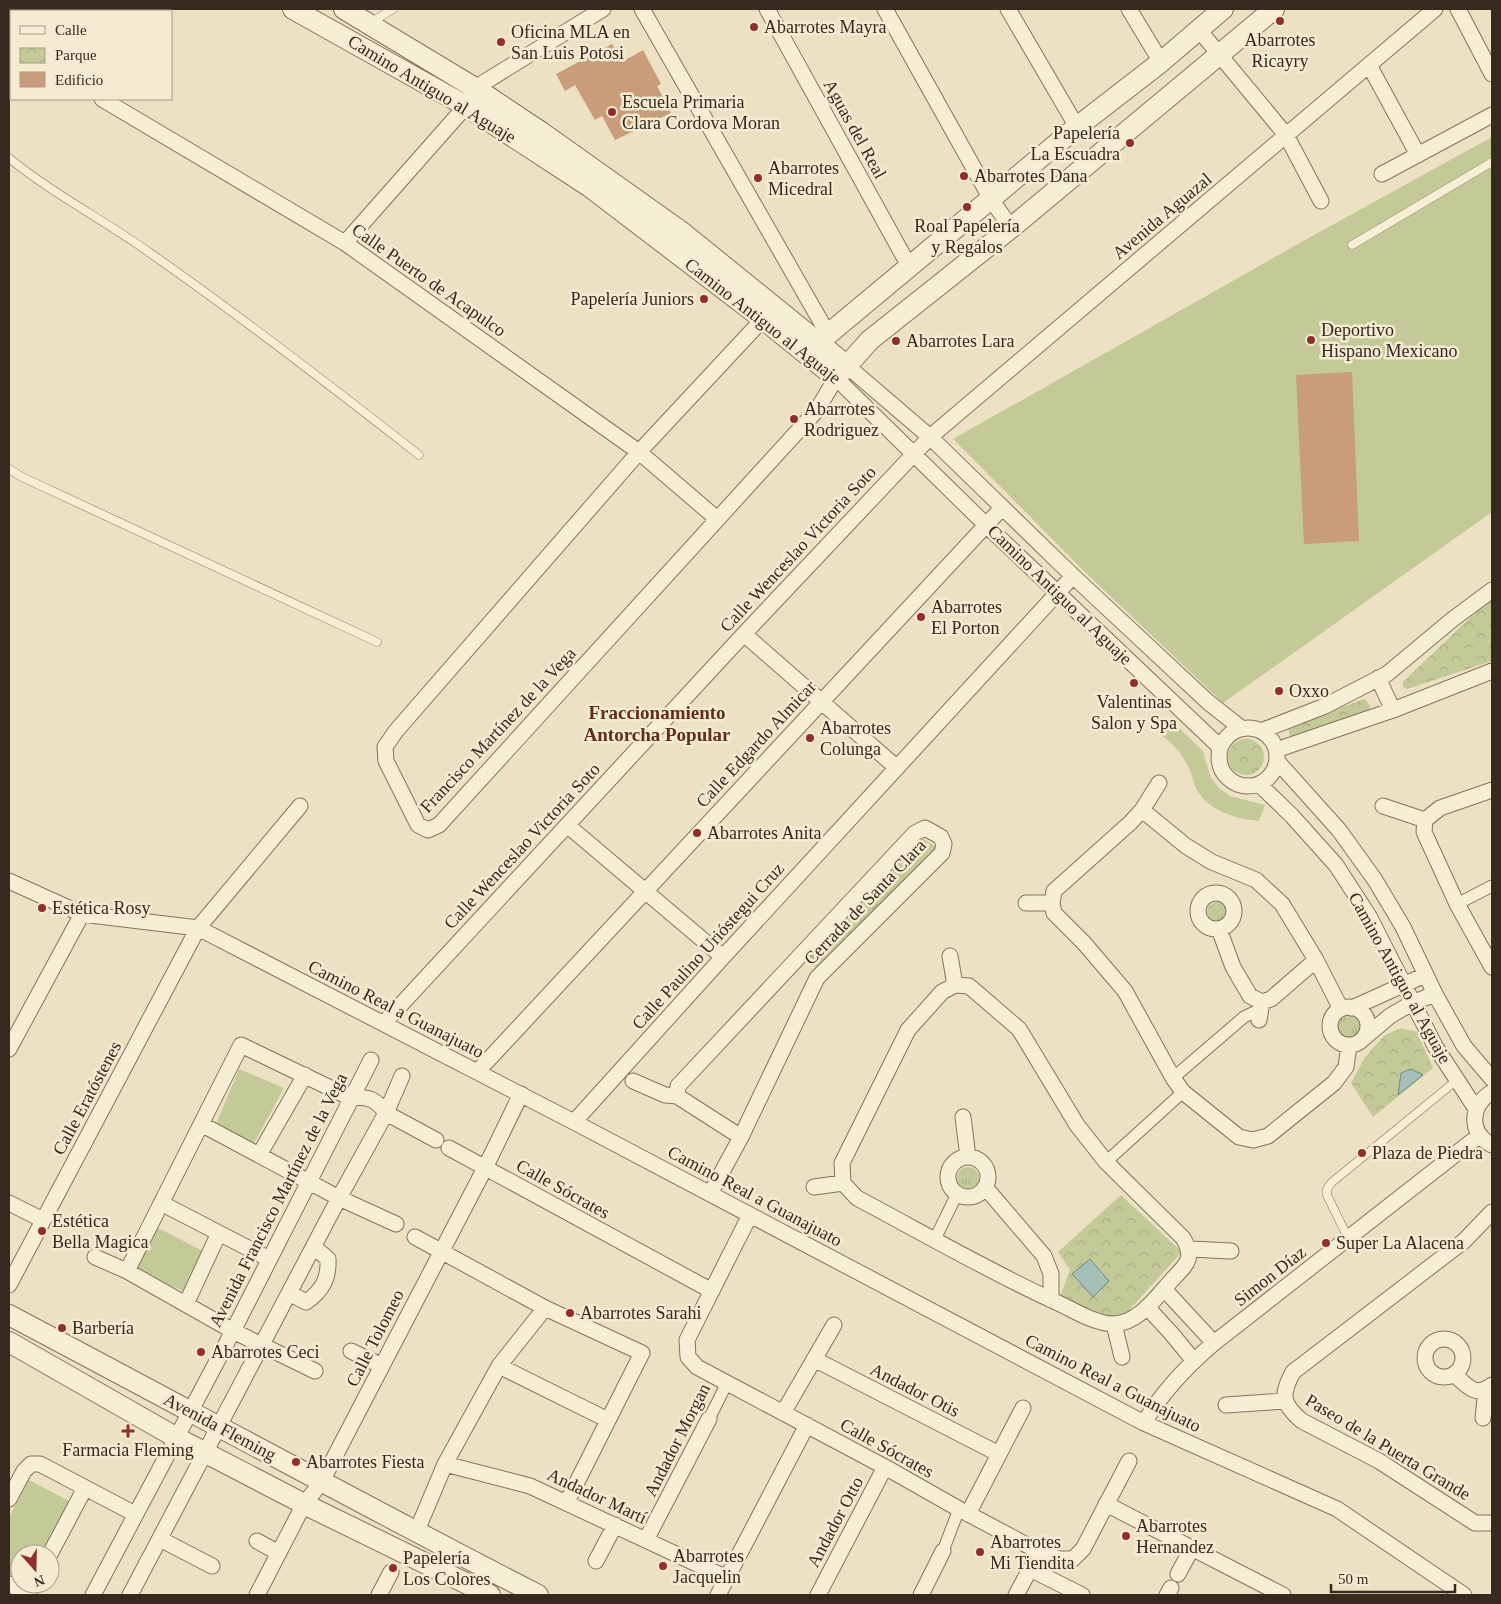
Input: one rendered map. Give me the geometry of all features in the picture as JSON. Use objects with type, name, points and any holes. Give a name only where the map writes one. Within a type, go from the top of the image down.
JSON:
[{"type":"street","name":"Camino Antiguo al Aguaje","points":[[293,9],[541,132],[683,233],[817,343],[914,454],[987,526],[1220,747]]},
{"type":"street","name":"Camino Antiguo al Aguaje","points":[[344,9],[471,97],[763,319],[817,343]]},
{"type":"street","points":[[345,243],[471,97],[603,9]]},
{"type":"street","points":[[642,9],[817,343],[1077,127],[1162,62],[1223,9]]},
{"type":"street","name":"Aguas del Real","points":[[767,9],[909,266]]},
{"type":"street","points":[[885,9],[991,199],[1010,228]]},
{"type":"street","points":[[1008,9],[1077,127]]},
{"type":"street","points":[[1129,9],[1162,62]]},
{"type":"street","points":[[841,372],[870,340],[1010,228],[1274,9]]},
{"type":"street","name":"Avenida Aguazal","points":[[914,454],[930,437],[1435,9]]},
{"type":"street","points":[[1458,9],[1492,74]]},
{"type":"street","points":[[1199,30],[1286,136],[1321,201]]},
{"type":"street","points":[[1368,66],[1418,155]]},
{"type":"street","name":"Calle Puerto de Acapulco","points":[[104,100],[345,243],[639,452],[716,518]]},
{"type":"street","points":[[1382,174],[1492,116]]},
{"type":"street","name":"Francisco Martínez de la Vega","points":[[763,319],[639,452],[396,731],[385,747],[386,760],[418,825],[428,830],[439,825],[716,518],[817,410],[841,372]]},
{"type":"street","name":"Camino Antiguo al Aguaje","points":[[841,372],[930,437],[1073,576],[1208,702],[1241,728]]},
{"type":"street","name":"Calle Wenceslao Victoria Soto","points":[[384,1023],[744,634],[914,454]]},
{"type":"street","name":"Calle Edgardo Almicar","points":[[477,1072],[1002,508]]},
{"type":"street","name":"Calle Paulino Urióstegui Cruz","points":[[574,1122],[1073,576]]},
{"type":"street","points":[[1261,730],[1325,706],[1387,674],[1453,619],[1492,590]]},
{"type":"street","points":[[744,634],[897,768]]},
{"type":"street","points":[[1277,755],[1492,671]]},
{"type":"street","points":[[1378,678],[1393,710]]},
{"type":"street","points":[[1241,728],[1261,730],[1268,736],[1277,755],[1274,770],[1260,784],[1240,785],[1224,775],[1218,757],[1220,747],[1232,732],[1241,728]]},
{"type":"street","name":"Camino Antiguo al Aguaje","points":[[1277,755],[1339,830],[1375,880],[1403,927],[1425,976],[1464,1046],[1492,1079]]},
{"type":"street","points":[[1159,783],[1142,810],[1054,891],[1052,903],[1054,913],[1084,942],[1125,991],[1173,1078],[1183,1092],[1239,1137],[1253,1140],[1268,1136],[1334,1083],[1346,1067],[1349,1045]]},
{"type":"street","name":"Camino Antiguo al Aguaje","points":[[1260,784],[1336,865],[1369,916],[1435,1046],[1476,1109]]},
{"type":"street","points":[[1492,790],[1440,808],[1425,820],[1424,832],[1457,904],[1492,967]]},
{"type":"street","name":"Calle Eratóstenes","points":[[9,1285],[198,928],[300,806]]},
{"type":"street","points":[[1383,806],[1425,820]]},
{"type":"street","points":[[1142,810],[1186,846],[1212,862],[1256,880],[1282,904],[1347,1009],[1362,1013],[1366,1017],[1368,1028],[1364,1038]]},
{"type":"street","points":[[567,825],[723,957]]},
{"type":"street","name":"Cerrada de Santa Clara","points":[[677,1096],[678,1086],[916,833],[925,828],[941,837],[944,844],[942,853],[817,978],[742,1137],[710,1194]]},
{"type":"street","name":"Camino Real a Guanajuato","points":[[9,881],[82,914],[198,928],[574,1122],[1144,1423],[1337,1510],[1464,1595]]},
{"type":"street","points":[[1457,904],[1492,886]]},
{"type":"street","points":[[1026,903],[1052,903]]},
{"type":"street","points":[[9,1049],[82,914]]},
{"type":"street","points":[[1219,929],[1233,968],[1260,1010]]},
{"type":"street","points":[[950,956],[955,985]]},
{"type":"street","points":[[1173,1078],[1244,1017],[1260,1010],[1316,960]]},
{"type":"street","points":[[796,961],[817,978]]},
{"type":"street","points":[[1425,976],[1347,1009],[1333,1017],[1331,1022],[1332,1033],[1338,1042],[1349,1045],[1360,1042],[1390,1016],[1412,1003],[1435,994]]},
{"type":"street","points":[[955,985],[969,986],[1019,1029],[1077,1125],[1106,1162],[1183,1238],[1190,1250],[1188,1262],[1147,1307],[1131,1320],[1114,1324],[1097,1321],[1018,1284],[857,1198],[843,1183],[842,1163],[908,1030],[942,992],[955,985]]},
{"type":"street","points":[[127,1271],[241,1045],[351,1098],[363,1096],[374,1101],[386,1113],[436,1140]]},
{"type":"street","name":"Avenida Francisco Martínez de la Vega","points":[[93,1595],[233,1331],[371,1060]]},
{"type":"street","points":[[259,1155],[305,1075]]},
{"type":"street","points":[[130,1595],[339,1198],[386,1113],[402,1076]]},
{"type":"street","points":[[633,1081],[665,1095],[677,1096],[742,1137]]},
{"type":"street","points":[[1106,1162],[1183,1092]]},
{"type":"street","points":[[1492,1092],[1480,1102],[1476,1109],[1475,1123],[1480,1135],[1492,1145]]},
{"type":"street","name":"Calle Tolomeo","points":[[257,1595],[304,1504],[322,1482],[485,1168],[520,1094]]},
{"type":"street","points":[[963,1117],[968,1157]]},
{"type":"street","points":[[201,1124],[339,1198],[396,1224]]},
{"type":"street","name":"Simon Díaz","points":[[1144,1423],[1154,1406],[1194,1361],[1214,1343],[1480,1135]]},
{"type":"street","name":"Calle Sócrates","points":[[449,1148],[712,1291],[687,1340],[688,1357],[697,1367],[885,1467],[963,1512],[1040,1552],[1059,1559],[1073,1559],[1083,1549],[1106,1504]]},
{"type":"street","points":[[962,1158],[975,1159],[985,1168],[987,1174],[985,1187],[976,1195],[963,1196],[957,1194],[949,1185],[948,1172],[956,1161],[962,1158]]},
{"type":"street","points":[[814,1187],[843,1183]]},
{"type":"street","points":[[985,1187],[1044,1256],[1051,1274],[1051,1300]]},
{"type":"street","points":[[934,1239],[957,1194]]},
{"type":"street","points":[[9,1202],[43,1220]]},
{"type":"street","points":[[161,1203],[269,1259]]},
{"type":"street","points":[[712,1291],[750,1215]]},
{"type":"street","name":"Paseo de la Puerta Grande","points":[[1491,1217],[1464,1241],[1293,1372],[1284,1389],[1285,1401],[1292,1413],[1302,1421],[1379,1461],[1475,1523],[1492,1523]]},
{"type":"street","points":[[186,1304],[219,1233]]},
{"type":"street","points":[[415,1237],[545,1308],[642,1354],[567,1502]]},
{"type":"street","points":[[289,1294],[306,1302],[319,1293],[329,1271],[328,1259],[314,1247]]},
{"type":"street","points":[[1190,1250],[1231,1251]]},
{"type":"street","points":[[95,1257],[127,1271],[233,1331],[315,1371]]},
{"type":"street","points":[[1164,1289],[1214,1343]]},
{"type":"street","points":[[1147,1307],[1172,1333],[1194,1361]]},
{"type":"street","points":[[416,1532],[446,1464],[499,1366],[545,1308]]},
{"type":"street","name":"Avenida Fleming","points":[[9,1315],[538,1595]]},
{"type":"street","points":[[1114,1324],[1122,1357]]},
{"type":"street","points":[[783,1413],[834,1325]]},
{"type":"street","name":"Avenida Fleming","points":[[9,1342],[177,1438],[304,1504],[490,1595]]},
{"type":"street","points":[[351,1351],[382,1366]]},
{"type":"street","name":"Andador Otis","points":[[814,1358],[999,1454]]},
{"type":"street","points":[[499,1366],[608,1420]]},
{"type":"street","points":[[1454,1374],[1467,1386],[1477,1391],[1489,1388],[1483,1418]]},
{"type":"street","name":"Andador Morgan","points":[[646,1540],[727,1383]]},
{"type":"street","points":[[1226,1405],[1285,1401]]},
{"type":"street","points":[[921,1595],[963,1512],[999,1454],[1022,1408]]},
{"type":"street","points":[[718,1595],[807,1425]]},
{"type":"street","points":[[1129,1461],[1106,1504],[1283,1595]]},
{"type":"street","points":[[9,1499],[24,1472],[31,1464],[40,1464],[135,1514]]},
{"type":"street","name":"Andador Martí","points":[[446,1464],[530,1486],[727,1578]]},
{"type":"street","name":"Andador Otto","points":[[818,1595],[885,1467]]},
{"type":"street","points":[[55,1544],[85,1488]]},
{"type":"street","points":[[596,1560],[615,1525]]},
{"type":"street","points":[[160,1539],[212,1566]]},
{"type":"street","points":[[257,1541],[279,1553]]},
{"type":"street","points":[[1172,1586],[1192,1548]]},
{"type":"street","points":[[1016,1595],[1040,1552]]},
{"type":"street","points":[[1030,1569],[1082,1595]]},
{"type":"street","points":[[379,1595],[391,1572]]},
{"type":"street","points":[[9,1584],[29,1595]]},
{"type":"lane","points":[[368,24],[393,9]]},
{"type":"lane","points":[[9,158],[36,180],[149,252],[296,359],[418,455]]},
{"type":"lane","points":[[1352,245],[1492,162]]},
{"type":"lane","points":[[9,469],[22,477],[378,642]]},
{"type":"lane","points":[[1348,1238],[1327,1195],[1327,1189],[1331,1182],[1457,1080]]},
{"type":"green space","name":"Deportivo Hispano Mexicano","points":[[1492,137],[1492,512],[1223,703],[1086,573],[953,439],[1305,240]]},
{"type":"green space","points":[[1492,601],[1492,661],[1407,689],[1403,687],[1403,682],[1476,612]]},
{"type":"green space","points":[[1364,699],[1370,705],[1369,713],[1290,736],[1288,728]]},
{"type":"green space","points":[[1169,723],[1178,727],[1203,751],[1211,778],[1219,788],[1230,796],[1265,805],[1259,821],[1225,813],[1210,805],[1204,799],[1197,790],[1191,773],[1181,755],[1173,745],[1157,732]]},
{"type":"green space","points":[[1246,739],[1253,740],[1259,744],[1263,750],[1263,764],[1259,770],[1253,774],[1246,775],[1239,774],[1233,770],[1229,764],[1228,757],[1229,750],[1233,744],[1239,740]]},
{"type":"green space","points":[[918,836],[939,848],[816,967],[803,961]]},
{"type":"green space","points":[[1217,902],[1224,905],[1227,912],[1224,919],[1217,922],[1210,919],[1207,912],[1210,905]]},
{"type":"green space","points":[[1349,1013],[1358,1017],[1362,1026],[1358,1035],[1349,1039],[1340,1035],[1336,1026],[1340,1017]]},
{"type":"green space","points":[[1401,1028],[1417,1032],[1433,1068],[1373,1117],[1351,1083],[1365,1057],[1385,1035]]},
{"type":"green space","points":[[239,1069],[284,1088],[252,1147],[214,1129]]},
{"type":"green space","points":[[968,1167],[976,1170],[979,1178],[976,1186],[968,1189],[960,1186],[957,1178],[960,1170]]},
{"type":"green space","points":[[1121,1195],[1182,1252],[1120,1320],[1059,1299],[1070,1270],[1058,1252]]},
{"type":"green space","points":[[156,1227],[203,1251],[183,1291],[136,1271]]},
{"type":"green space","points":[[29,1480],[71,1502],[50,1544],[10,1544],[10,1575],[9,1517]]},
{"type":"water","points":[[1411,1069],[1423,1075],[1398,1095],[1401,1073]]},
{"type":"water","points":[[1090,1259],[1109,1281],[1093,1297],[1072,1274]]},
{"type":"building","points":[[612,44],[622,62],[643,50],[661,84],[657,86],[671,113],[615,140],[602,116],[595,120],[575,85],[565,91],[556,74]]},
{"type":"building","points":[[1352,372],[1359,541],[1304,544],[1296,375]]},
{"type":"place","name":"Abarrotes Ricayry","points":[[1280,21]]},
{"type":"place","name":"Abarrotes Mayra","points":[[754,27]]},
{"type":"place","name":"Oficina MLA en San Luis Potosi","points":[[501,42]]},
{"type":"place","name":"Escuela Primaria Clara Cordova Moran","points":[[612,112]]},
{"type":"place","name":"Papelería La Escuadra","points":[[1130,143]]},
{"type":"place","name":"Abarrotes Dana","points":[[964,176]]},
{"type":"place","name":"Abarrotes Micedral","points":[[758,178]]},
{"type":"place","name":"Roal Papelería y Regalos","points":[[967,207]]},
{"type":"place","name":"Papelería Juniors","points":[[704,299]]},
{"type":"place","name":"Deportivo Hispano Mexicano","points":[[1311,340]]},
{"type":"place","name":"Abarrotes Lara","points":[[896,341]]},
{"type":"place","name":"Abarrotes Rodriguez","points":[[794,419]]},
{"type":"place","name":"Abarrotes El Porton","points":[[921,617]]},
{"type":"place","name":"Valentinas Salon y Spa","points":[[1134,683]]},
{"type":"place","name":"Oxxo","points":[[1279,691]]},
{"type":"place","name":"Abarrotes Colunga","points":[[810,738]]},
{"type":"place","name":"Abarrotes Anita","points":[[697,833]]},
{"type":"place","name":"Estética Rosy","points":[[42,908]]},
{"type":"place","name":"Plaza de Piedra","points":[[1362,1153]]},
{"type":"place","name":"Estética Bella Magica","points":[[42,1231]]},
{"type":"place","name":"Super La Alacena","points":[[1326,1243]]},
{"type":"place","name":"Abarrotes Sarahi","points":[[570,1313]]},
{"type":"place","name":"Barbería","points":[[62,1328]]},
{"type":"place","name":"Abarrotes Ceci","points":[[201,1352]]},
{"type":"place","name":"Farmacia Fleming","points":[[128,1431]]},
{"type":"place","name":"Abarrotes Fiesta","points":[[296,1462]]},
{"type":"place","name":"Abarrotes Hernandez","points":[[1126,1536]]},
{"type":"place","name":"Abarrotes Mi Tiendita","points":[[980,1552]]},
{"type":"place","name":"Abarrotes Jacquelin","points":[[663,1566]]},
{"type":"place","name":"Papelería Los Colores","points":[[393,1568]]},
{"type":"district","name":"Fraccionamiento Antorcha Popular","points":[[657,723]]}]
